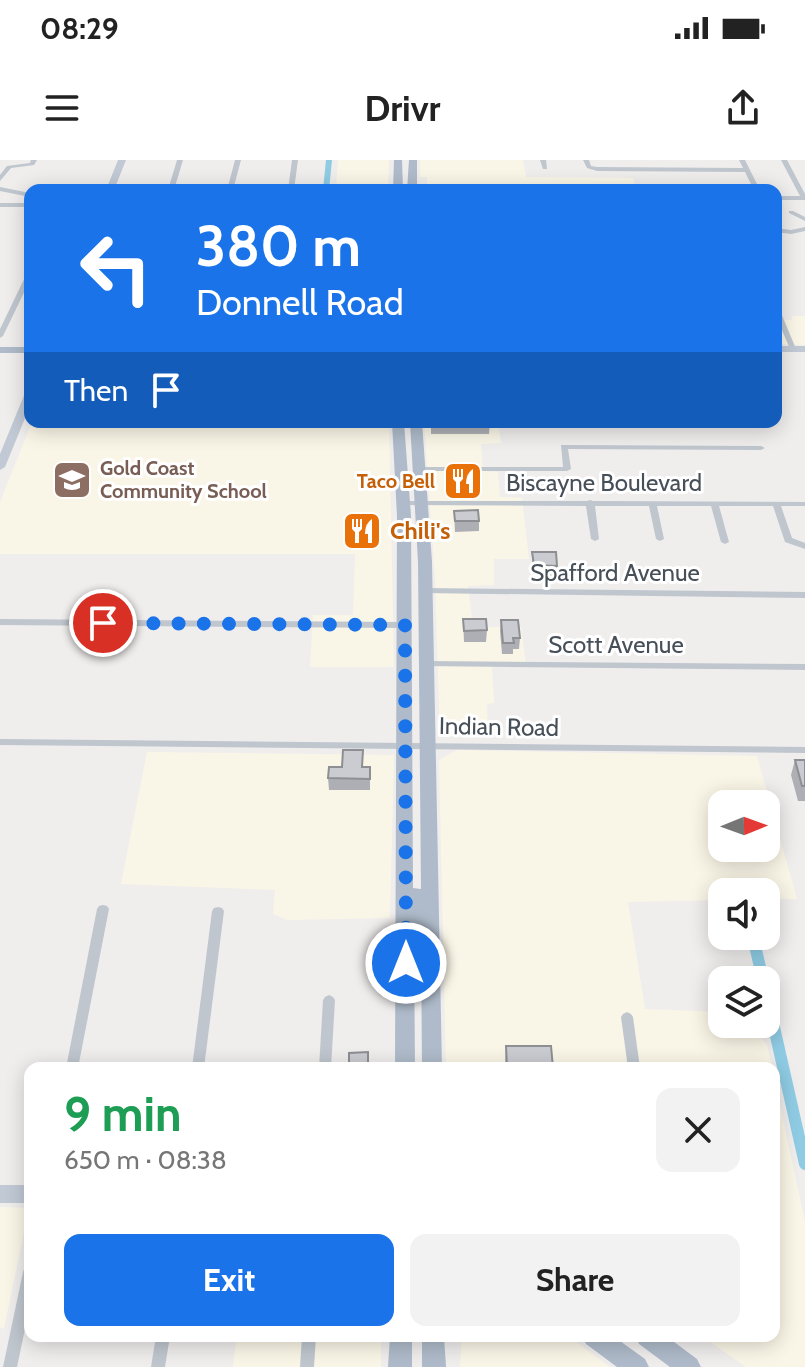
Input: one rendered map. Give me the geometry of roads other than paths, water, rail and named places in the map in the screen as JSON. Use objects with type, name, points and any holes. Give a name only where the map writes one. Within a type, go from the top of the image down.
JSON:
[{"type":"main road","points":[[398,160],[399,184]]},
{"type":"main road","points":[[406,160],[406,174],[412,178]]},
{"type":"main road","points":[[412,184],[413,160]]},
{"type":"main road","points":[[0,343],[24,343]]},
{"type":"main road","points":[[0,350],[24,350]]},
{"type":"main road","points":[[398,428],[405,625],[405,1062]]},
{"type":"main road","points":[[416,428],[427,664],[432,1062]]},
{"type":"main road","points":[[406,879],[416,895],[421,939],[431,946]]},
{"type":"main road","points":[[400,1367],[401,1342]]},
{"type":"main road","points":[[602,1342],[637,1367]]},
{"type":"main road","points":[[658,1342],[680,1354]]},
{"type":"street","points":[[0,179],[9,167],[32,164],[34,160]]},
{"type":"street","points":[[112,184],[122,160]]},
{"type":"street","points":[[173,184],[180,160]]},
{"type":"street","points":[[232,184],[238,160]]},
{"type":"street","points":[[292,184],[295,160]]},
{"type":"street","points":[[543,160],[545,168]]},
{"type":"street","points":[[627,160],[630,169]]},
{"type":"street","points":[[742,160],[754,184]]},
{"type":"street","points":[[782,198],[804,198],[784,160]]},
{"type":"street","points":[[586,163],[630,169],[747,170]]},
{"type":"street","points":[[0,189],[24,194]]},
{"type":"street","points":[[0,205],[24,205]]},
{"type":"street","points":[[791,212],[805,219]]},
{"type":"street","points":[[782,230],[804,230]]},
{"type":"street","points":[[0,336],[24,286]]},
{"type":"street","points":[[782,322],[793,349]]},
{"type":"street","points":[[782,349],[805,349]]},
{"type":"street","points":[[782,355],[805,356]]},
{"type":"street","points":[[0,467],[24,408]]},
{"type":"street","points":[[419,469],[567,469],[564,447],[761,448]]},
{"type":"street","points":[[590,502],[595,539]]},
{"type":"street","name":"Biscayne Boulevard","points":[[403,503],[805,504]]},
{"type":"street","points":[[652,503],[660,539]]},
{"type":"street","points":[[714,503],[725,542]]},
{"type":"street","points":[[776,504],[788,540],[805,546]]},
{"type":"street","name":"Spafford Avenue","points":[[425,591],[805,595]]},
{"type":"street","points":[[0,622],[405,625]]},
{"type":"street","name":"Scott Avenue","points":[[427,664],[805,667]]},
{"type":"street","name":"Indian Road","points":[[0,742],[805,750]]},
{"type":"street","points":[[73,1062],[103,909]]},
{"type":"street","points":[[199,1062],[218,911]]},
{"type":"street","points":[[325,1062],[329,1000]]},
{"type":"street","points":[[627,1017],[633,1062]]},
{"type":"street","points":[[0,1194],[24,1194]]},
{"type":"street","points":[[10,1367],[24,1300]]},
{"type":"street","points":[[158,1367],[162,1342]]},
{"type":"street","points":[[307,1367],[309,1342]]},
{"type":"waterway","points":[[327,184],[329,160]]},
{"type":"waterway","points":[[756,950],[760,966]]},
{"type":"waterway","points":[[776,1038],[805,1164]]},
{"type":"place","name":"Gold Coast Community School","points":[[72,480]]},
{"type":"place","name":"Taco Bell","points":[[463,481]]},
{"type":"place","name":"Chili's","points":[[362,531]]}]
